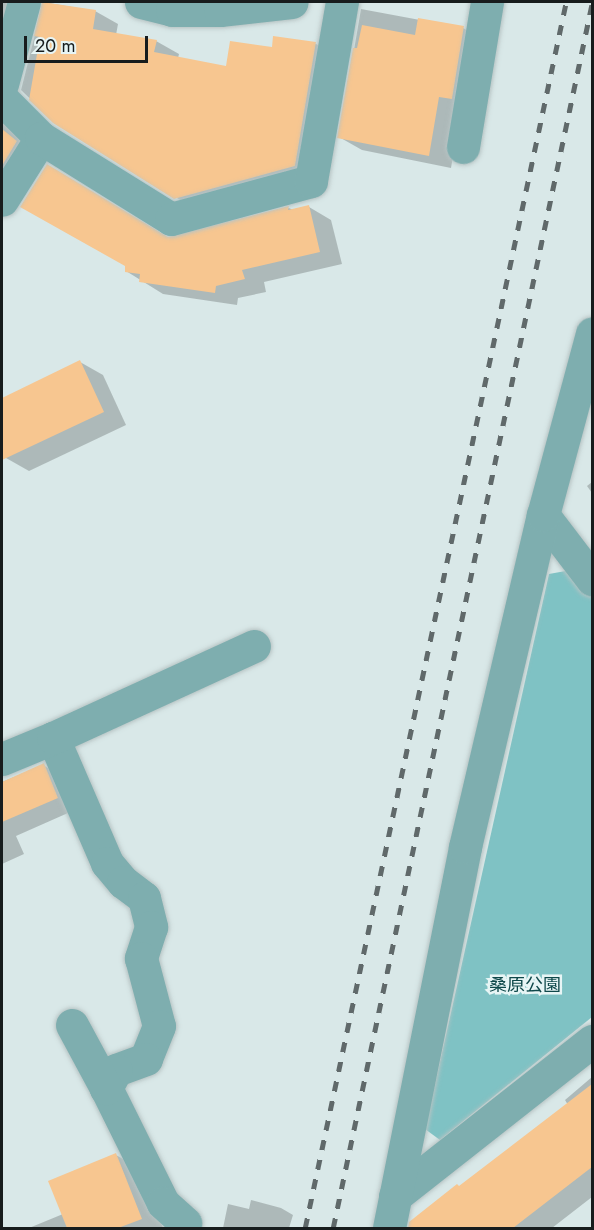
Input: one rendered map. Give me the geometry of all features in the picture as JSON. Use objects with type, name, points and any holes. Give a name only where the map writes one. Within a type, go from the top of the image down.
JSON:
[{"type":"street","points":[[2,84],[24,2]]},
{"type":"street","points":[[141,2],[172,10],[292,2]]},
{"type":"street","points":[[2,99],[41,138],[171,219],[311,181],[342,2]]},
{"type":"street","points":[[463,147],[487,2]]},
{"type":"street","points":[[2,200],[41,138]]},
{"type":"street","points":[[389,1228],[465,847],[543,515],[592,334]]},
{"type":"street","points":[[543,515],[592,579]]},
{"type":"street","points":[[2,759],[254,646]]},
{"type":"street","points":[[53,738],[107,863],[123,882],[144,898],[151,927],[141,958],[159,1026],[146,1059],[116,1070],[106,1088]]},
{"type":"street","points":[[72,1025],[164,1203],[185,1223]]},
{"type":"street","points":[[395,1197],[592,1041]]},
{"type":"green space","name":"桑原公園","points":[[571,570],[592,597],[592,1017],[440,1140],[425,1129],[549,574]]},
{"type":"building","points":[[42,2],[96,10],[93,29],[157,40],[154,52],[226,66],[230,41],[272,47],[273,36],[316,42],[295,166],[174,199],[53,123],[29,100],[40,37],[34,36]]},
{"type":"building","points":[[418,18],[464,26],[452,99],[439,97],[429,156],[337,138],[353,48],[357,48],[362,25],[415,35]]},
{"type":"building","points":[[2,129],[17,141],[2,166]]},
{"type":"building","points":[[47,164],[168,237],[289,206],[288,210],[309,205],[320,252],[242,270],[245,279],[216,286],[215,293],[139,282],[140,274],[125,272],[125,266],[20,207]]},
{"type":"building","points":[[80,360],[104,412],[2,460],[2,398]]},
{"type":"building","points":[[44,763],[58,798],[2,822],[2,782]]},
{"type":"building","points":[[592,1084],[592,1167],[513,1228],[408,1228],[409,1222],[457,1184],[459,1186]]},
{"type":"building","points":[[116,1153],[142,1219],[118,1228],[67,1228],[48,1181]]},
{"type":"railway","points":[[305,1228],[566,2]]},
{"type":"railway","points":[[333,1228],[592,3]]}]
